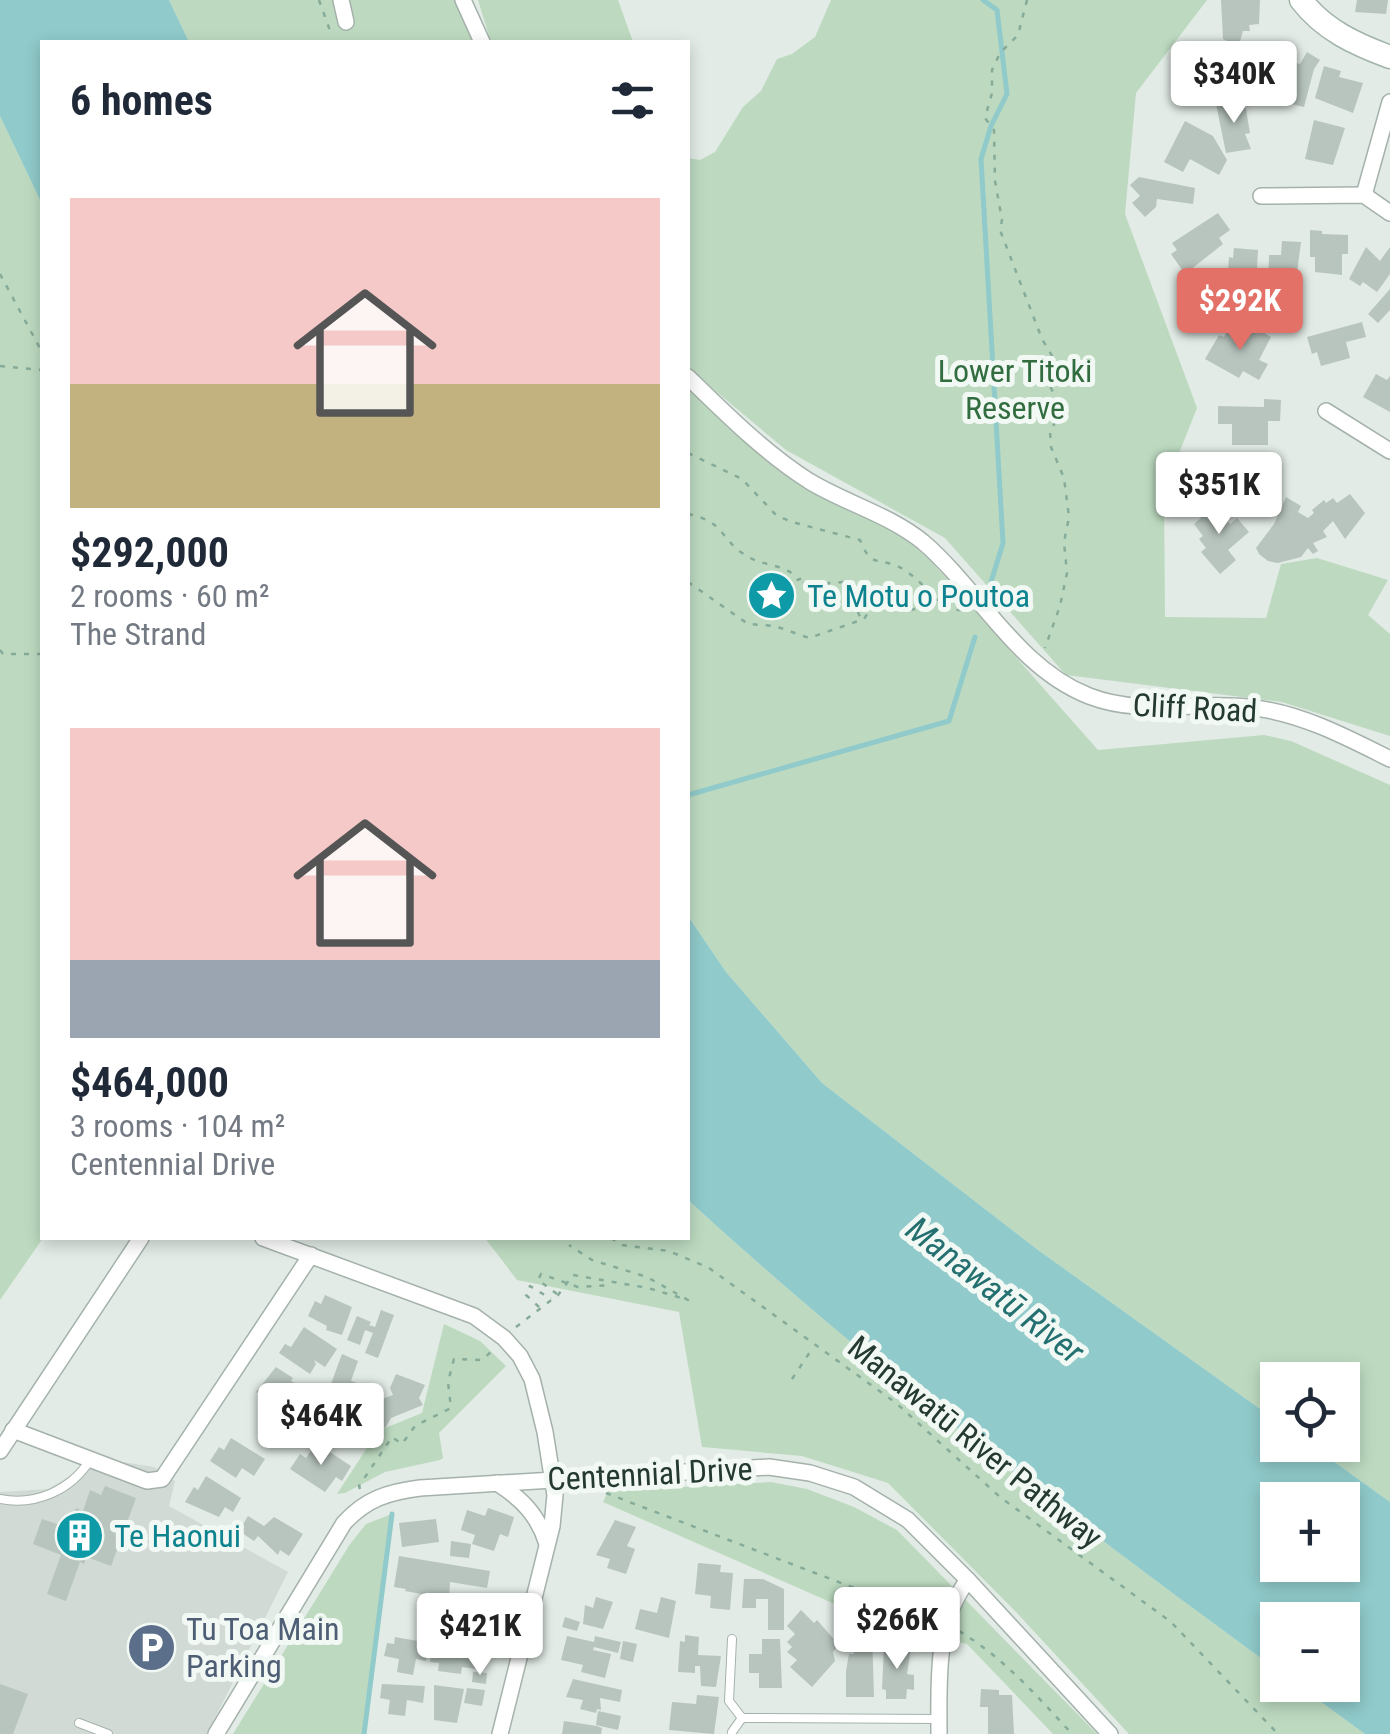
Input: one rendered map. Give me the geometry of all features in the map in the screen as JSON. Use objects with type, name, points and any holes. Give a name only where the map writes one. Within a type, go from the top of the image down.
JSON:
[{"type":"street","points":[[342,0],[346,22]]},
{"type":"street","points":[[463,0],[481,40]]},
{"type":"street","points":[[1300,0],[1333,32],[1390,57]]},
{"type":"street","points":[[1364,196],[1390,102]]},
{"type":"street","points":[[1261,196],[1364,196],[1390,214]]},
{"type":"street","name":"Cliff Road","points":[[690,379],[767,451],[809,481],[921,541],[1061,682],[1089,696],[1126,707],[1254,707],[1332,731],[1390,758]]},
{"type":"street","points":[[1326,411],[1390,450]]},
{"type":"street","points":[[0,1450],[140,1240]]},
{"type":"street","points":[[268,1240],[474,1316],[507,1335],[532,1380],[545,1432],[555,1510],[500,1734]]},
{"type":"street","points":[[13,1430],[147,1481],[162,1479],[311,1255]]},
{"type":"street","name":"Centennial Drive","points":[[366,1503],[408,1489],[590,1476],[769,1467],[810,1473],[854,1487],[908,1520],[1110,1734]]},
{"type":"street","points":[[497,1483],[520,1498],[532,1512],[547,1546]]},
{"type":"street","points":[[216,1734],[344,1523],[366,1503]]},
{"type":"street","points":[[938,1726],[945,1622],[954,1598],[968,1580]]},
{"type":"lane","points":[[0,1499],[18,1503],[49,1494],[80,1476],[90,1460]]},
{"type":"lane","points":[[732,1638],[729,1700],[742,1718]]},
{"type":"lane","points":[[742,1718],[938,1726]]},
{"type":"lane","points":[[732,1732],[742,1718]]},
{"type":"lane","points":[[79,1723],[108,1734]]},
{"type":"path","points":[[1028,0],[1018,35],[1000,53],[992,70],[992,93],[985,118],[994,137],[995,181],[1004,244],[1042,339],[1058,366],[1050,386],[1062,411],[1050,431],[1051,447],[1064,478],[1069,517],[1064,542],[1067,573],[1060,606],[1037,662]]},
{"type":"path","points":[[0,274],[40,348]]},
{"type":"path","points":[[0,366],[40,370]]},
{"type":"path","points":[[690,454],[742,479],[776,514],[860,540],[875,563],[897,566],[952,610],[988,612]]},
{"type":"path","points":[[690,515],[718,526],[743,554],[791,570],[798,580],[804,577],[804,584],[815,589],[836,581],[845,582],[860,618]]},
{"type":"path","points":[[690,583],[748,624],[775,626],[809,638],[864,619],[871,608],[892,606],[907,612],[921,610],[936,599]]},
{"type":"path","points":[[0,650],[3,654],[40,654]]},
{"type":"path","name":"Manawatū River Pathway","points":[[614,1240],[622,1245],[669,1252],[709,1268],[896,1404],[1000,1497],[1171,1622],[1278,1734]]},
{"type":"path","points":[[366,1503],[359,1486],[392,1437],[402,1444],[413,1427],[451,1408],[448,1382],[454,1359],[482,1360],[558,1295],[573,1275],[648,1288],[688,1300],[646,1277],[592,1260],[569,1245]]},
{"type":"path","points":[[558,1295],[538,1280],[541,1274],[592,1288],[616,1284]]},
{"type":"path","points":[[540,1308],[526,1294],[530,1286],[552,1300]]},
{"type":"path","points":[[792,1379],[810,1352]]},
{"type":"path","points":[[590,1476],[597,1490],[945,1622],[1015,1672],[1072,1734]]},
{"type":"shaded area","points":[[116,1461],[154,1467],[175,1481],[169,1506],[288,1572],[207,1734],[0,1734],[0,1492],[48,1489],[89,1464]]},
{"type":"green space","points":[[169,0],[456,0],[473,40],[188,40]]},
{"type":"green space","points":[[478,0],[618,0],[632,40],[490,40]]},
{"type":"green space","name":"Lower Titoki Reserve","points":[[831,0],[1207,0],[1136,93],[1125,214],[1197,408],[1164,491],[1165,617],[1266,618],[1281,564],[1317,558],[1388,580],[1368,615],[1390,634],[1390,736],[1282,702],[1066,675],[945,538],[786,450],[690,370],[690,158],[700,160],[715,152],[743,107],[761,91],[777,59],[792,54],[815,37]]},
{"type":"green space","points":[[0,116],[40,200],[42,1240],[0,1300]]},
{"type":"green space","points":[[690,391],[816,492],[902,536],[930,560],[1098,750],[1264,735],[1291,741],[1390,785],[1390,1502],[1335,1462],[1360,1462],[1360,1362],[1260,1362],[1260,1409],[1038,1250],[822,1083],[726,972],[690,919]]},
{"type":"green space","points":[[690,1202],[902,1384],[1260,1657],[1260,1702],[1321,1702],[1365,1734],[1129,1734],[888,1483],[802,1456],[702,1447],[679,1312],[517,1280],[487,1240],[690,1240]]},
{"type":"green space","points":[[444,1324],[480,1341],[506,1366],[439,1433],[443,1458],[385,1472],[337,1494],[378,1431],[422,1413]]},
{"type":"green space","points":[[771,1482],[807,1489],[854,1507],[897,1530],[1097,1734],[1053,1734],[967,1644],[921,1634],[919,1641],[603,1502],[608,1491]]},
{"type":"green space","points":[[392,1514],[364,1734],[233,1734],[350,1544],[366,1524]]},
{"type":"water","points":[[0,0],[169,0],[188,40],[40,40],[40,200],[0,116]]},
{"type":"water","name":"Manawatū River","points":[[690,919],[726,972],[822,1083],[1038,1250],[1260,1409],[1260,1462],[1335,1462],[1390,1502],[1390,1734],[1365,1734],[1321,1702],[1360,1702],[1360,1602],[1260,1602],[1260,1657],[976,1443],[830,1324],[690,1202]]},
{"type":"building","points":[[1221,0],[1260,0],[1259,24],[1249,25],[1250,31],[1243,31],[1240,41],[1223,39]]},
{"type":"building","points":[[1357,0],[1388,0],[1386,14],[1355,12]]},
{"type":"building","points":[[1307,52],[1320,60],[1304,107],[1291,104],[1292,97],[1280,94],[1282,86],[1278,85],[1285,67],[1292,69],[1293,62],[1300,64]]},
{"type":"building","points":[[1324,66],[1341,71],[1339,77],[1363,83],[1353,113],[1315,98]]},
{"type":"building","points":[[1236,101],[1246,109],[1250,133],[1245,134],[1251,149],[1226,153],[1216,104]]},
{"type":"building","points":[[1314,120],[1345,128],[1333,165],[1305,159]]},
{"type":"building","points":[[1185,121],[1213,136],[1227,160],[1219,175],[1190,159],[1183,172],[1164,162]]},
{"type":"building","points":[[1139,177],[1195,188],[1193,204],[1157,199],[1156,207],[1145,217],[1132,203],[1140,196],[1130,185]]},
{"type":"building","points":[[1218,213],[1230,230],[1219,238],[1223,244],[1185,274],[1171,254],[1177,250],[1172,243]]},
{"type":"building","points":[[1310,230],[1348,235],[1348,254],[1342,254],[1342,275],[1315,272],[1315,257],[1310,257]]},
{"type":"building","points":[[1282,241],[1301,242],[1295,289],[1268,288],[1269,255],[1281,255]]},
{"type":"building","points":[[1366,247],[1380,261],[1390,247],[1390,274],[1377,292],[1363,282],[1360,286],[1349,279]]},
{"type":"building","points":[[1234,248],[1258,250],[1257,269],[1250,269],[1250,276],[1254,276],[1252,304],[1240,303],[1240,312],[1224,311],[1225,302],[1209,301],[1211,284],[1221,285],[1222,271],[1228,272]]},
{"type":"building","points":[[1390,289],[1390,310],[1378,323],[1368,314]]},
{"type":"building","points":[[1362,322],[1366,337],[1346,342],[1350,358],[1321,366],[1307,337]]},
{"type":"building","points":[[1254,327],[1271,337],[1259,360],[1268,364],[1259,380],[1243,371],[1239,378],[1205,359],[1219,335],[1224,337],[1228,330],[1246,340]]},
{"type":"building","points":[[1376,374],[1387,380],[1390,376],[1390,412],[1363,397]]},
{"type":"building","points":[[1264,399],[1281,400],[1280,421],[1268,421],[1268,445],[1232,445],[1232,424],[1218,424],[1218,406],[1264,407]]},
{"type":"building","points":[[1350,494],[1365,513],[1345,539],[1333,521],[1323,531],[1327,537],[1313,543],[1318,551],[1313,554],[1308,548],[1301,557],[1278,563],[1259,554],[1256,548],[1274,524],[1286,497],[1301,506],[1298,512],[1308,518],[1324,500],[1326,503],[1333,498],[1337,503]]},
{"type":"building","points":[[1212,503],[1230,524],[1237,518],[1249,532],[1228,550],[1236,560],[1220,574],[1201,552],[1206,548],[1199,539],[1203,536],[1194,524]]},
{"type":"building","points":[[325,1295],[352,1307],[342,1335],[326,1330],[327,1326],[308,1316],[315,1301],[321,1304]]},
{"type":"building","points":[[381,1310],[394,1315],[378,1358],[365,1353],[373,1333],[365,1330],[360,1345],[347,1340],[357,1316],[375,1327]]},
{"type":"building","points":[[304,1327],[337,1349],[325,1367],[314,1360],[316,1364],[310,1374],[279,1353],[285,1344],[291,1347]]},
{"type":"building","points":[[342,1354],[358,1361],[351,1381],[372,1388],[364,1409],[353,1404],[350,1411],[341,1405],[344,1398],[328,1392]]},
{"type":"building","points":[[276,1367],[293,1378],[294,1388],[302,1393],[307,1386],[317,1393],[302,1422],[256,1392]]},
{"type":"building","points":[[396,1374],[425,1385],[419,1398],[423,1405],[391,1418],[385,1428],[368,1416],[377,1401],[393,1395],[390,1388]]},
{"type":"building","points":[[231,1438],[265,1459],[254,1476],[242,1468],[236,1478],[210,1461]]},
{"type":"building","points":[[316,1443],[351,1466],[342,1481],[336,1477],[325,1492],[290,1469],[300,1454],[306,1458]]},
{"type":"building","points":[[206,1476],[241,1498],[233,1512],[225,1507],[219,1517],[185,1502]]},
{"type":"building","name":"Te Haonui","points":[[105,1486],[136,1498],[111,1566],[86,1557],[84,1564],[80,1562],[66,1601],[47,1594],[61,1555],[33,1544],[42,1519],[69,1528],[76,1508],[83,1511],[90,1490],[101,1495]]},
{"type":"building","points":[[488,1508],[514,1517],[508,1537],[500,1534],[494,1551],[472,1544],[475,1535],[461,1530],[467,1510],[485,1516]]},
{"type":"building","points":[[248,1516],[264,1526],[274,1517],[303,1534],[289,1556],[280,1550],[278,1555],[258,1536],[254,1541],[239,1531]]},
{"type":"building","points":[[436,1519],[439,1542],[402,1547],[399,1523]]},
{"type":"building","points":[[615,1520],[636,1527],[627,1546],[635,1549],[626,1574],[607,1568],[610,1559],[596,1555]]},
{"type":"building","points":[[451,1541],[471,1544],[469,1558],[450,1556]]},
{"type":"building","points":[[399,1556],[490,1571],[487,1588],[450,1582],[449,1599],[394,1587]]},
{"type":"building","points":[[698,1563],[721,1565],[720,1572],[733,1573],[730,1610],[710,1608],[711,1596],[695,1594]]},
{"type":"building","points":[[744,1579],[763,1579],[784,1589],[784,1630],[768,1630],[768,1599],[756,1599],[756,1608],[742,1608]]},
{"type":"building","points":[[596,1597],[613,1602],[603,1629],[583,1624],[585,1605],[593,1608]]},
{"type":"building","points":[[661,1597],[676,1601],[669,1638],[635,1629],[640,1609],[657,1613]]},
{"type":"building","points":[[448,1603],[465,1606],[459,1630],[468,1631],[466,1644],[436,1639],[438,1623],[426,1621],[428,1604],[447,1607]]},
{"type":"building","points":[[801,1610],[814,1623],[817,1620],[839,1645],[833,1652],[835,1661],[812,1687],[790,1667],[797,1660],[787,1652],[792,1647],[787,1642],[795,1634],[787,1626]]},
{"type":"building","points":[[565,1617],[580,1622],[577,1631],[562,1627]]},
{"type":"building","points":[[854,1632],[872,1632],[874,1697],[846,1697],[846,1671],[849,1654],[854,1654]]},
{"type":"building","points":[[685,1635],[699,1637],[698,1655],[721,1656],[716,1687],[701,1686],[700,1666],[695,1666],[695,1673],[678,1672],[680,1641],[685,1642]]},
{"type":"building","points":[[567,1636],[594,1642],[595,1636],[621,1642],[618,1653],[594,1647],[593,1650],[611,1654],[605,1678],[581,1672],[583,1665],[561,1660]]},
{"type":"building","points":[[395,1637],[429,1643],[426,1661],[416,1659],[413,1675],[397,1672],[399,1659],[384,1656],[387,1643],[394,1644]]},
{"type":"building","points":[[762,1639],[780,1639],[782,1688],[759,1688],[759,1673],[749,1673],[749,1654],[762,1654]]},
{"type":"building","points":[[433,1641],[480,1647],[477,1669],[462,1667],[461,1674],[438,1671],[439,1663],[430,1662]]},
{"type":"building","points":[[623,1641],[637,1644],[633,1662],[620,1659]]},
{"type":"building","points":[[884,1646],[911,1647],[907,1674],[914,1675],[914,1690],[907,1689],[906,1699],[886,1699],[886,1690],[882,1689]]},
{"type":"building","points":[[473,1672],[487,1673],[486,1684],[472,1682]]},
{"type":"building","points":[[573,1679],[622,1690],[620,1702],[600,1698],[601,1710],[596,1713],[580,1709],[583,1700],[566,1697]]},
{"type":"building","points":[[0,1684],[28,1694],[13,1734],[0,1734]]},
{"type":"building","points":[[382,1684],[425,1686],[423,1703],[407,1700],[405,1716],[388,1714],[390,1700],[380,1698]]},
{"type":"building","points":[[434,1685],[464,1689],[457,1723],[434,1720]]},
{"type":"building","points":[[467,1688],[485,1690],[482,1706],[464,1703]]},
{"type":"building","points":[[981,1689],[1012,1695],[1014,1734],[988,1734],[988,1707],[980,1707]]},
{"type":"building","points":[[697,1695],[719,1697],[714,1734],[669,1730],[672,1702],[696,1704]]},
{"type":"building","points":[[598,1711],[621,1716],[618,1730],[596,1725]]},
{"type":"building","points":[[564,1721],[597,1726],[602,1728],[601,1734],[562,1734]]},
{"type":"waterway","points":[[983,0],[997,10],[1007,94],[981,159],[1003,543],[991,582]]},
{"type":"waterway","points":[[690,794],[949,721],[975,637]]},
{"type":"waterway","points":[[364,1734],[392,1514]]},
{"type":"place","name":"Te Motu o Poutoa","points":[[772,596]]},
{"type":"place","name":"Te Haonui","points":[[79,1536]]},
{"type":"place","name":"Tu Toa Main Parking","points":[[151,1647]]}]
